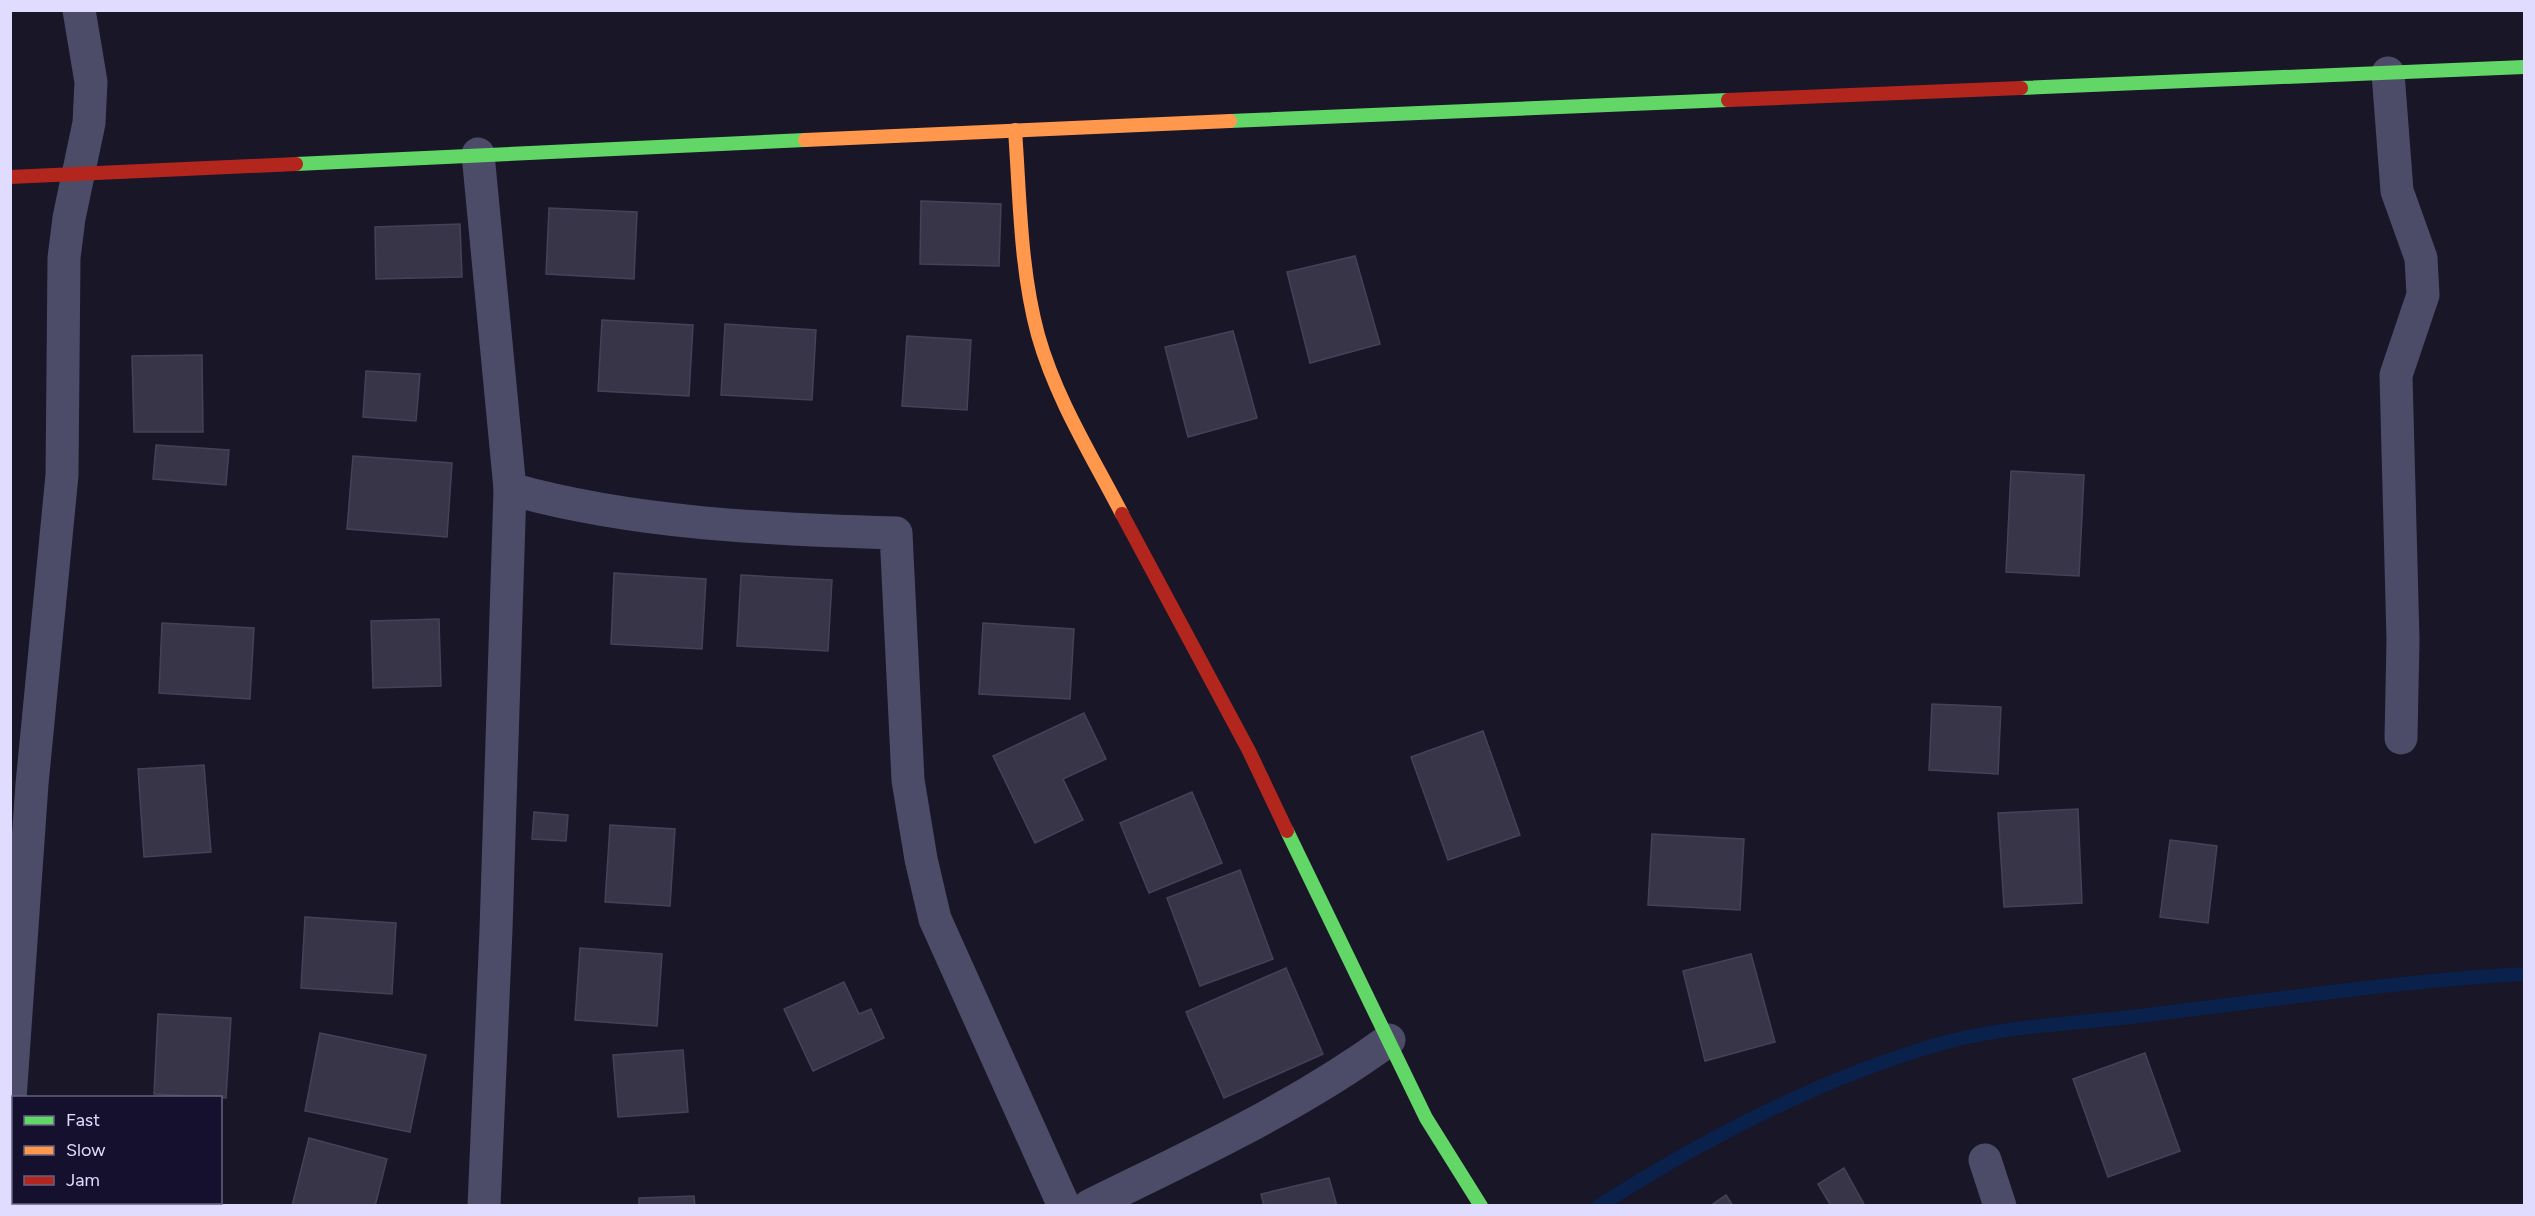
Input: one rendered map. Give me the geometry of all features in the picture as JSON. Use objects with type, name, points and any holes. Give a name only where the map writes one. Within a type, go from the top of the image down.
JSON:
[{"type":"main road","points":[[10,177],[1016,130],[2524,67]]},
{"type":"main road","points":[[1016,130],[1025,266],[1036,324],[1053,380],[1250,751],[1426,1118],[1481,1206]]},
{"type":"street","points":[[10,1100],[32,784],[62,475],[64,258],[69,219],[89,123],[91,82],[80,10]]},
{"type":"street","points":[[2388,73],[2397,191],[2421,258],[2423,296],[2396,375],[2403,639],[2401,738]]},
{"type":"street","points":[[477,154],[510,489],[496,930],[484,1206]]},
{"type":"street","points":[[510,489],[557,502],[710,524],[896,533],[908,780],[921,859],[935,919],[1064,1206]]},
{"type":"street","points":[[1089,1206],[1276,1113],[1341,1076],[1389,1040]]},
{"type":"street","points":[[1985,1160],[2000,1206]]},
{"type":"building","points":[[921,201],[1001,204],[999,266],[920,264]]},
{"type":"building","points":[[549,208],[637,212],[634,279],[546,274]]},
{"type":"building","points":[[460,224],[462,277],[376,279],[375,227]]},
{"type":"building","points":[[1355,256],[1380,344],[1310,363],[1287,272]]},
{"type":"building","points":[[602,320],[693,325],[689,396],[598,391]]},
{"type":"building","points":[[725,324],[816,330],[812,400],[721,395]]},
{"type":"building","points":[[1233,331],[1257,418],[1188,437],[1165,347]]},
{"type":"building","points":[[907,336],[971,340],[967,410],[902,406]]},
{"type":"building","points":[[202,355],[203,432],[134,432],[132,356]]},
{"type":"building","points":[[366,371],[420,374],[416,421],[363,417]]},
{"type":"building","points":[[156,445],[229,450],[226,485],[153,479]]},
{"type":"building","points":[[353,456],[452,463],[447,537],[347,529]]},
{"type":"building","points":[[2011,471],[2084,475],[2079,576],[2006,572]]},
{"type":"building","points":[[614,573],[706,579],[702,649],[611,644]]},
{"type":"building","points":[[741,575],[832,580],[828,651],[737,646]]},
{"type":"building","points":[[439,619],[441,686],[373,688],[371,621]]},
{"type":"building","points":[[162,623],[254,628],[250,699],[159,693]]},
{"type":"building","points":[[983,623],[1074,629],[1070,699],[979,694]]},
{"type":"building","points":[[1932,704],[2001,707],[1998,774],[1929,770]]},
{"type":"building","points":[[1084,713],[1106,759],[1063,779],[1083,820],[1035,843],[993,756]]},
{"type":"building","points":[[1483,731],[1520,835],[1448,860],[1411,757]]},
{"type":"building","points":[[204,765],[211,852],[144,857],[138,769]]},
{"type":"building","points":[[1192,792],[1222,863],[1149,893],[1120,823]]},
{"type":"building","points":[[2078,809],[2082,903],[2004,907],[1998,813]]},
{"type":"building","points":[[534,812],[568,815],[566,841],[532,839]]},
{"type":"building","points":[[610,825],[675,829],[670,906],[605,902]]},
{"type":"building","points":[[1652,834],[1744,839],[1740,910],[1648,905]]},
{"type":"building","points":[[2170,840],[2217,846],[2208,923],[2160,917]]},
{"type":"building","points":[[1240,870],[1273,959],[1200,986],[1167,898]]},
{"type":"building","points":[[305,917],[396,923],[392,994],[301,988]]},
{"type":"building","points":[[580,948],[662,954],[657,1026],[575,1020]]},
{"type":"building","points":[[1751,954],[1775,1042],[1705,1061],[1683,971]]},
{"type":"building","points":[[1286,968],[1323,1054],[1224,1098],[1186,1012]]},
{"type":"building","points":[[844,982],[859,1014],[871,1009],[884,1038],[813,1071],[784,1009]]},
{"type":"building","points":[[158,1014],[231,1018],[226,1098],[154,1094]]},
{"type":"building","points":[[320,1033],[426,1055],[410,1132],[305,1111]]},
{"type":"building","points":[[683,1050],[688,1112],[618,1117],[613,1055]]},
{"type":"building","points":[[2145,1053],[2180,1151],[2108,1177],[2073,1079]]},
{"type":"building","points":[[309,1138],[387,1159],[375,1206],[292,1206]]},
{"type":"building","points":[[1844,1168],[1865,1206],[1831,1206],[1818,1184]]},
{"type":"building","points":[[1329,1178],[1337,1206],[1264,1206],[1261,1194]]},
{"type":"building","points":[[1726,1195],[1733,1206],[1710,1206]]},
{"type":"building","points":[[694,1196],[695,1206],[639,1206],[639,1198]]},
{"type":"building","points":[[150,1204],[204,1204],[204,1206],[150,1206]]},
{"type":"waterway","points":[[1599,1206],[1720,1135],[1804,1094],[1891,1059],[1961,1038],[2014,1029],[2383,986],[2524,974]]},
{"type":"traffic: fast","points":[[2021,88],[2524,67]]},
{"type":"traffic: fast","points":[[1230,121],[1728,100]]},
{"type":"traffic: fast","points":[[296,164],[805,140]]},
{"type":"traffic: fast","points":[[1287,831],[1426,1118],[1481,1206]]},
{"type":"traffic: slow","points":[[805,140],[1230,121]]},
{"type":"traffic: slow","points":[[1015,130],[1024,259],[1038,335],[1054,382],[1122,514]]},
{"type":"traffic: jam","points":[[1728,100],[2021,88]]},
{"type":"traffic: jam","points":[[10,177],[296,164]]},
{"type":"traffic: jam","points":[[1122,514],[1249,751],[1287,831]]}]
